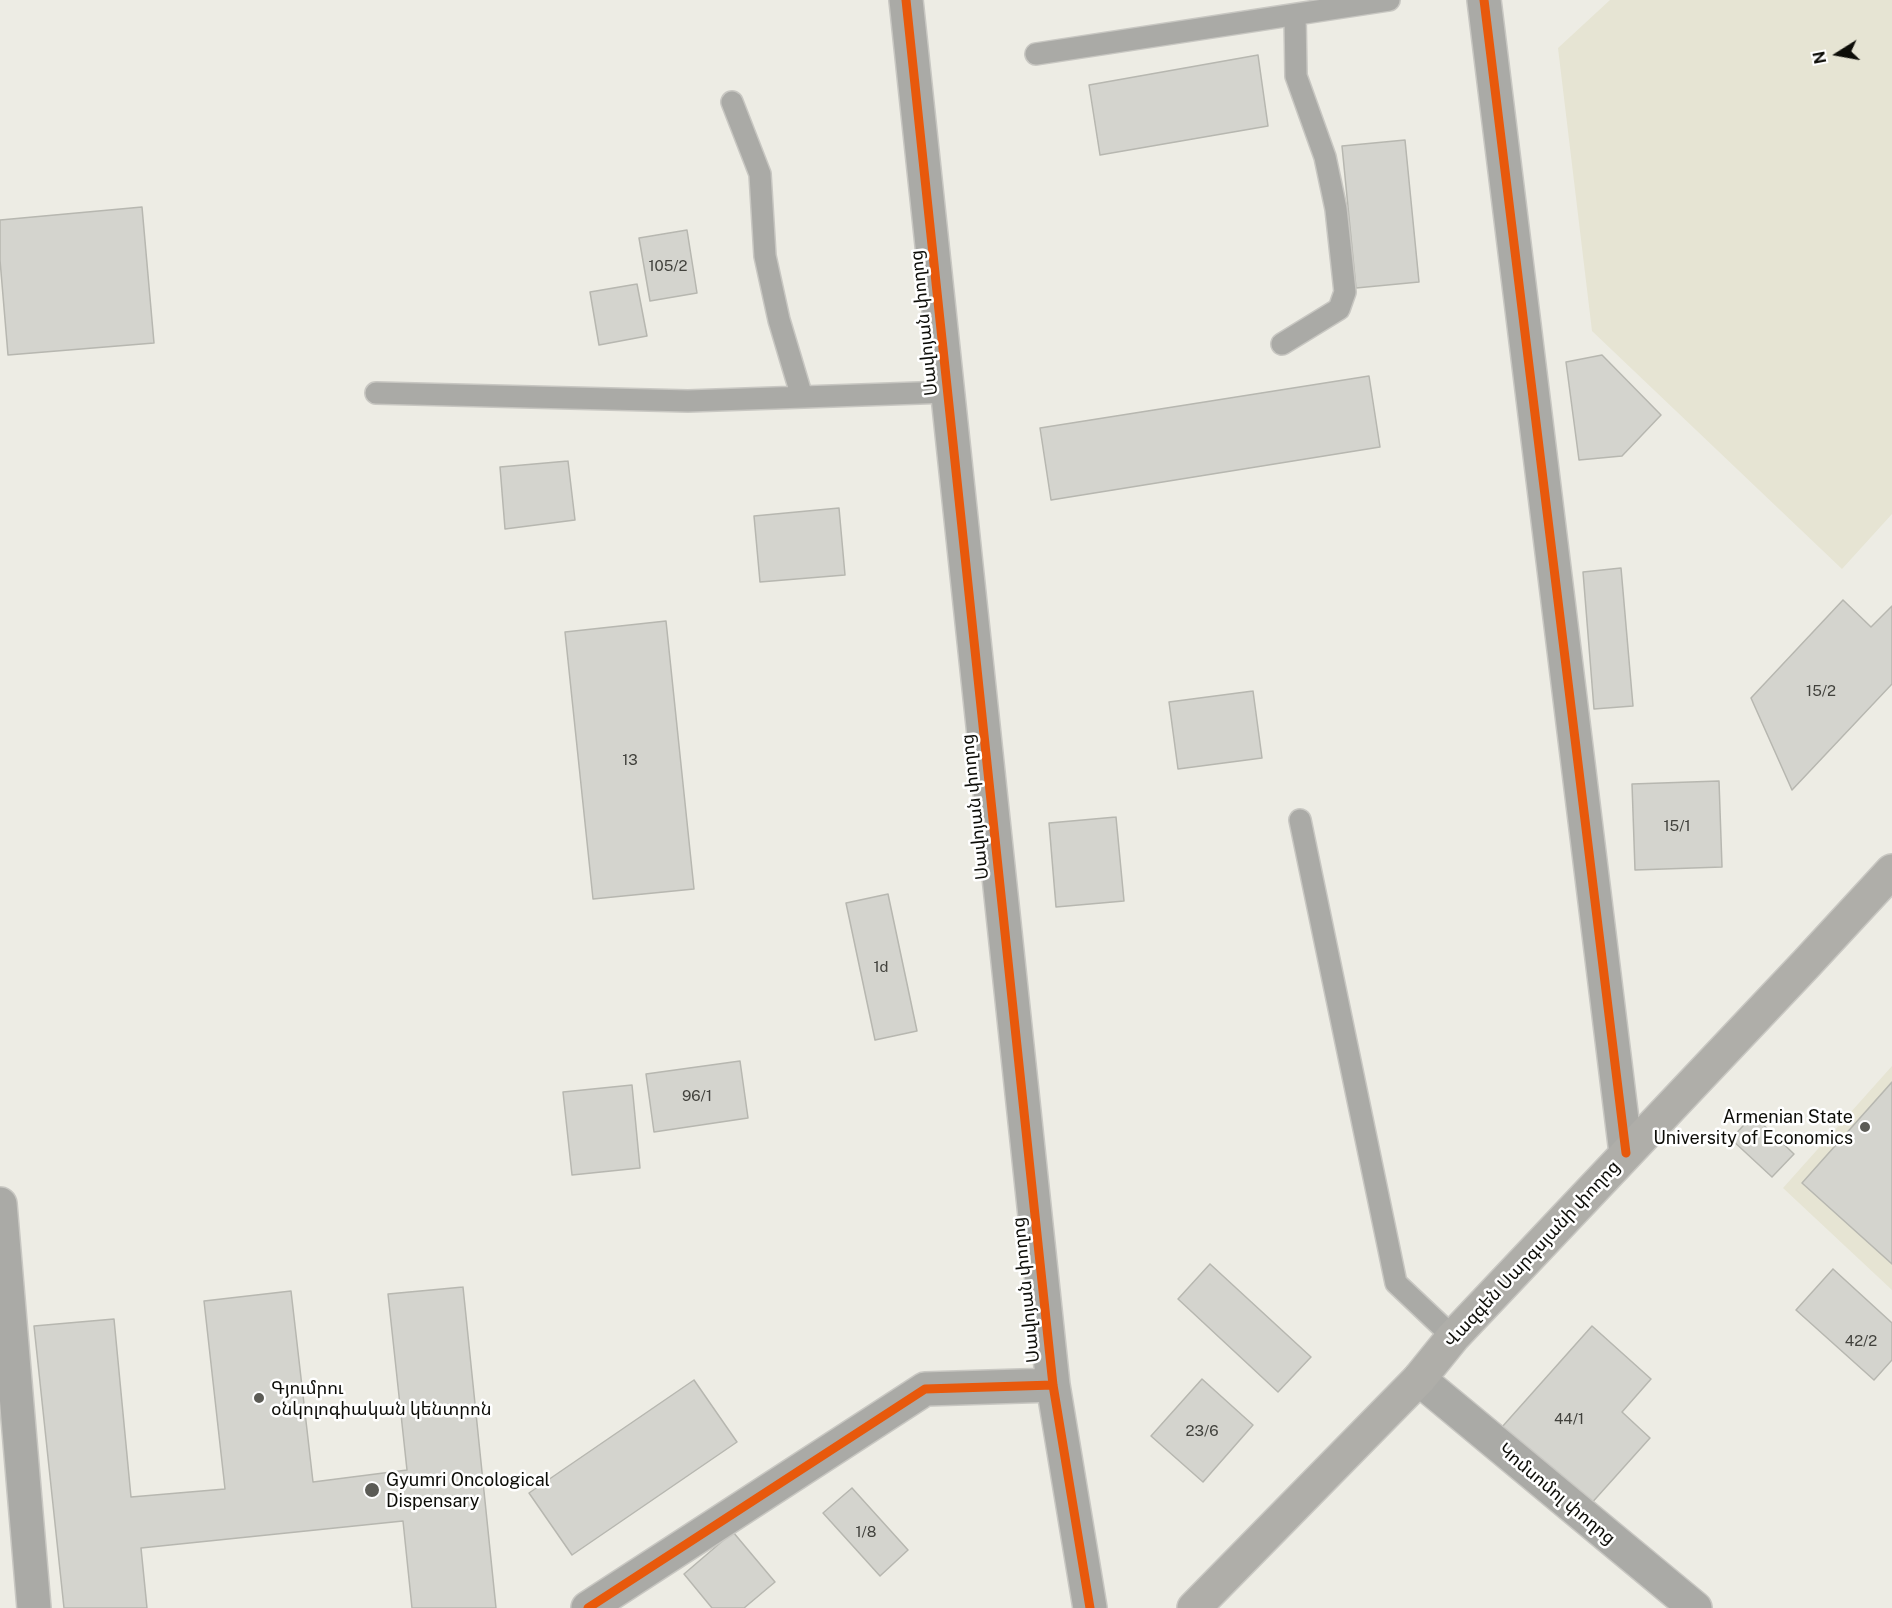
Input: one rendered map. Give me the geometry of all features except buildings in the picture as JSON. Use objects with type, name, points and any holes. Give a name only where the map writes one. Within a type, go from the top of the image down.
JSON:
[{"type":"highway","name":"Վազգեն Սարգսյանի փողոց","points":[[1194,1608],[1419,1379],[1452,1337],[1892,871]]},
{"type":"street","name":"Սավոյան փողոց","points":[[906,0],[1053,1385],[1090,1608]]},
{"type":"street","points":[[1484,0],[1626,1153]]},
{"type":"street","points":[[0,1204],[34,1608]]},
{"type":"street","name":"Կոմսոմոլ փողոց","points":[[1419,1379],[1695,1608]]},
{"type":"street","points":[[588,1608],[925,1389],[1053,1385]]},
{"type":"lane","points":[[1036,54],[1389,0]]},
{"type":"lane","points":[[1282,344],[1339,309],[1345,292],[1336,209],[1325,157],[1296,76],[1294,15]]},
{"type":"lane","points":[[732,102],[760,174],[765,256],[779,320],[802,397]]},
{"type":"lane","points":[[376,393],[688,401],[948,392]]},
{"type":"lane","points":[[1300,820],[1396,1282],[1452,1337]]},
{"type":"shaded area","points":[[1610,0],[1892,0],[1892,514],[1842,569],[1592,331],[1558,48]]},
{"type":"shaded area","name":"Armenian State University of Economics","points":[[1892,1066],[1892,1290],[1783,1188]]},
{"type":"cycle path","points":[[906,0],[1053,1385],[1090,1608]]},
{"type":"cycle path","points":[[1484,0],[1626,1153]]},
{"type":"cycle path","points":[[588,1608],[925,1389],[1053,1385]]},
{"type":"place","name":"Armenian State University of Economics","points":[[1865,1127]]},
{"type":"place","name":"Գյումրու օնկոլոգիական կենտրոն","points":[[259,1398]]},
{"type":"place","name":"Gyumri Oncological Dispensary","points":[[372,1490]]}]
